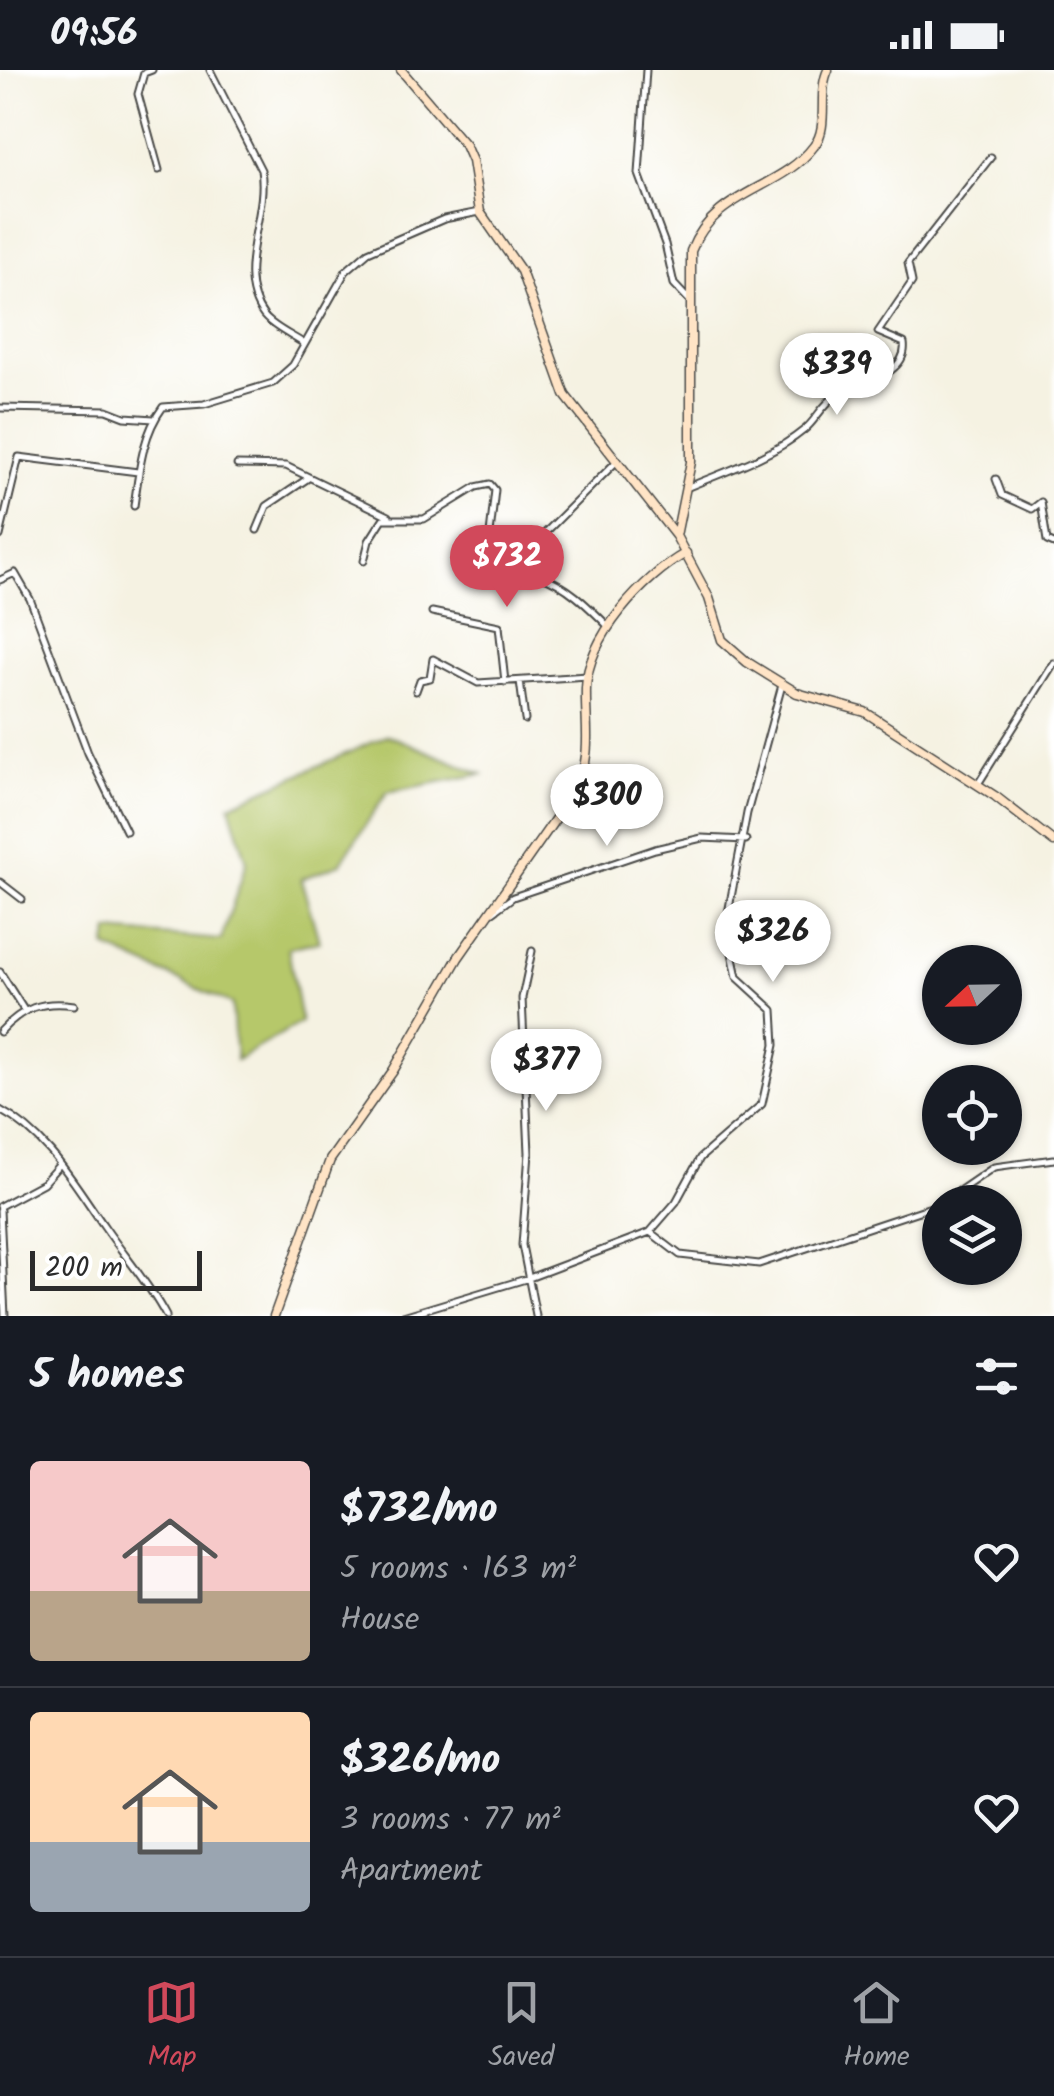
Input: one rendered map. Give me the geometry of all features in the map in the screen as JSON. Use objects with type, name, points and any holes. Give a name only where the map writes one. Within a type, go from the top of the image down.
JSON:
[{"type":"street","points":[[152,70],[144,73],[138,94],[160,170]]},
{"type":"street","points":[[210,70],[261,170],[264,188],[251,261],[255,299],[266,319],[303,343]]},
{"type":"street","points":[[401,70],[465,145],[472,161],[480,212],[521,271],[565,395],[676,536],[708,598],[722,640],[782,685],[865,712],[978,784],[1054,842]]},
{"type":"street","points":[[646,70],[640,174],[674,284],[688,300]]},
{"type":"street","points":[[676,536],[690,462],[691,251],[700,230],[733,200],[798,161],[816,144],[828,70]]},
{"type":"street","points":[[686,488],[749,464],[806,429],[834,398],[895,367],[903,357],[904,344],[878,332],[912,282],[908,263],[991,156]]},
{"type":"street","points":[[134,506],[154,419],[163,407],[204,404],[273,383],[293,366],[346,271],[368,252],[444,220],[480,212]]},
{"type":"street","points":[[0,408],[108,410],[124,418],[154,419]]},
{"type":"street","points":[[0,536],[19,457],[139,472]]},
{"type":"street","points":[[523,570],[542,537],[616,463]]},
{"type":"street","points":[[237,465],[286,466],[389,516],[424,519],[476,487],[490,484],[495,490],[487,560],[500,569],[523,570],[567,588],[611,628]]},
{"type":"street","points":[[996,478],[1002,495],[1032,509],[1041,502],[1047,541],[1054,544]]},
{"type":"street","points":[[256,530],[267,506],[306,479]]},
{"type":"street","points":[[364,561],[377,526],[389,516]]},
{"type":"street","points":[[274,1316],[330,1160],[393,1070],[485,918],[577,788],[587,766],[588,676],[611,628],[645,582],[686,553]]},
{"type":"street","points":[[0,580],[14,573],[30,599],[88,753],[126,831]]},
{"type":"street","points":[[432,612],[499,626],[505,682]]},
{"type":"street","points":[[416,691],[420,680],[430,678],[433,659],[478,683],[588,676]]},
{"type":"street","points":[[978,784],[1054,663]]},
{"type":"street","points":[[520,681],[525,720]]},
{"type":"street","points":[[403,1316],[530,1278],[650,1232],[676,1202],[700,1158],[762,1104],[771,1074],[773,1010],[737,976],[726,924],[746,840],[752,795],[782,685]]},
{"type":"street","points":[[485,918],[513,897],[654,850],[702,838],[746,840]]},
{"type":"street","points":[[0,882],[22,899]]},
{"type":"street","points":[[532,952],[522,998],[529,1154],[522,1245],[536,1316]]},
{"type":"street","points":[[0,972],[24,1010]]},
{"type":"street","points":[[0,1032],[24,1010],[51,1001],[74,1005]]},
{"type":"street","points":[[0,1110],[19,1120],[60,1164],[144,1275],[166,1316]]},
{"type":"street","points":[[968,1185],[994,1167],[1054,1159]]},
{"type":"street","points":[[6,1316],[0,1208],[43,1183],[60,1164]]},
{"type":"street","points":[[650,1232],[680,1255],[759,1264],[922,1210]]},
{"type":"green space","points":[[388,735],[482,774],[387,792],[340,864],[301,879],[319,941],[288,948],[301,1022],[236,1060],[232,1004],[106,947],[110,931],[221,940],[247,862],[230,805]]}]
